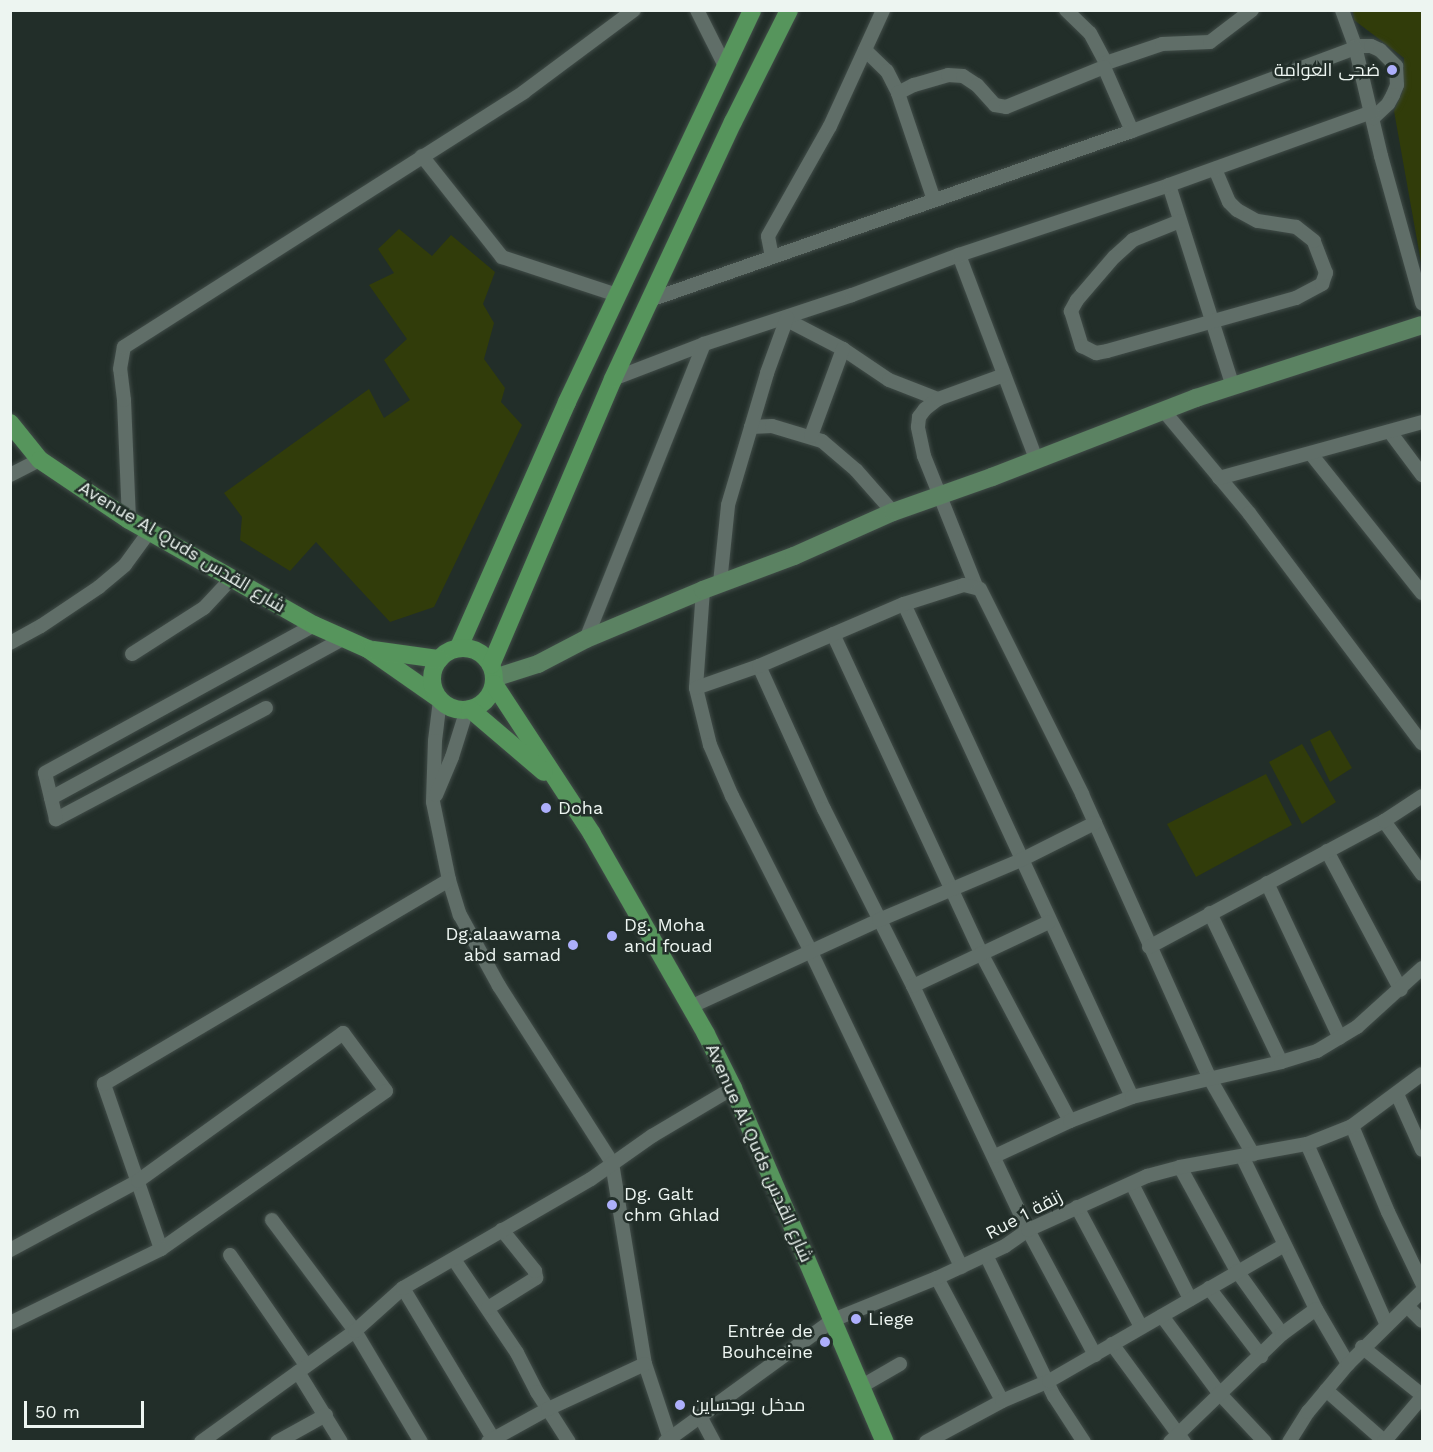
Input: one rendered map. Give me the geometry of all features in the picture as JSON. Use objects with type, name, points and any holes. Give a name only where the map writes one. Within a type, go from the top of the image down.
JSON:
[{"type":"main road","points":[[459,647],[616,295],[752,10]]},
{"type":"main road","points":[[493,676],[478,652],[459,647],[452,649],[439,659],[432,671],[432,686],[439,699],[453,708],[469,709],[481,704],[489,695],[493,676],[614,379],[733,122],[789,10]]},
{"type":"main road","name":"Avenue Al Quds شارع القدس","points":[[10,423],[40,460],[129,520],[314,625],[368,649],[439,699]]},
{"type":"main road","name":"Avenue Al Quds شارع القدس","points":[[368,649],[439,659]]},
{"type":"main road","name":"Avenue Al Quds شارع القدس","points":[[493,676],[557,782],[602,850],[733,1088],[885,1442]]},
{"type":"main road","name":"Avenue Al Quds شارع القدس","points":[[469,709],[557,782]]},
{"type":"street","points":[[129,520],[126,423],[120,369],[124,347],[524,92],[634,10]]},
{"type":"street","points":[[697,10],[725,66]]},
{"type":"street","points":[[772,256],[768,236],[830,126],[884,10]]},
{"type":"street","points":[[1066,10],[1084,24],[1105,65],[1132,131]]},
{"type":"street","points":[[898,93],[924,81],[958,75],[973,81],[995,105],[1005,107],[1162,44],[1210,42],[1252,10]]},
{"type":"street","points":[[1342,10],[1355,47],[1414,281],[1422,303]]},
{"type":"street","points":[[614,379],[704,344],[787,319],[959,255],[1372,115],[1388,104],[1394,95],[1397,85],[1396,66],[1380,50],[1371,46],[1355,47],[1132,131],[653,299]]},
{"type":"street","points":[[865,51],[887,71],[898,93],[934,200]]},
{"type":"street","points":[[422,156],[502,257],[616,295]]},
{"type":"street","points":[[1180,222],[1146,233],[1133,240],[1114,257],[1074,305],[1071,311],[1078,338],[1088,350],[1107,351],[1310,292],[1323,284],[1326,273],[1319,251],[1306,233],[1296,227],[1266,224],[1245,216],[1229,202],[1215,169]]},
{"type":"street","points":[[1169,185],[1233,387]]},
{"type":"street","points":[[959,255],[1036,459]]},
{"type":"street","points":[[787,319],[843,349],[889,380],[938,399]]},
{"type":"street","points":[[720,583],[728,505],[767,373],[787,319]]},
{"type":"street","points":[[493,676],[538,664],[586,639],[720,583],[794,556],[893,512],[1163,410],[1422,325]]},
{"type":"street","points":[[586,639],[704,344]]},
{"type":"street","points":[[811,436],[843,349]]},
{"type":"street","points":[[1004,375],[938,399],[920,417],[918,427],[924,456],[976,586],[988,602],[1095,823],[1149,947],[1248,1155],[1285,1245],[1316,1309],[1347,1364]]},
{"type":"street","points":[[1163,410],[1269,539],[1422,743]]},
{"type":"street","points":[[1220,478],[1422,422]]},
{"type":"street","points":[[751,427],[772,426],[822,441],[856,470],[893,512]]},
{"type":"street","points":[[1390,432],[1422,475]]},
{"type":"street","points":[[1311,454],[1422,593]]},
{"type":"street","points":[[10,475],[40,460]]},
{"type":"street","points":[[10,643],[41,626],[99,587],[125,565],[149,532]]},
{"type":"street","points":[[132,654],[204,608],[232,578]]},
{"type":"street","points":[[696,688],[759,666],[904,604],[957,586],[976,586]]},
{"type":"street","points":[[703,590],[696,688],[710,745],[732,796],[811,952],[961,1267]]},
{"type":"street","points":[[904,604],[1049,922],[1132,1097]]},
{"type":"street","points":[[266,708],[56,819],[45,773],[314,625]]},
{"type":"street","points":[[833,634],[981,953],[1070,1121]]},
{"type":"street","points":[[51,798],[345,638]]},
{"type":"street","points":[[759,666],[879,920],[995,1156],[1028,1230],[1095,1355]]},
{"type":"street","points":[[439,699],[433,802],[449,880],[460,915],[499,986],[612,1163],[645,1365],[668,1441]]},
{"type":"street","points":[[433,802],[469,709]]},
{"type":"street","points":[[1149,947],[1384,821],[1422,796]]},
{"type":"street","points":[[1384,821],[1422,874]]},
{"type":"street","points":[[690,1007],[879,920],[1021,860],[1095,823]]},
{"type":"street","points":[[1327,851],[1401,990]]},
{"type":"street","points":[[161,1249],[104,1084],[449,880]]},
{"type":"street","points":[[1267,883],[1341,1038]]},
{"type":"street","points":[[1210,913],[1281,1062]]},
{"type":"street","points":[[913,986],[1049,922]]},
{"type":"street","points":[[995,1156],[1070,1121],[1132,1097],[1209,1077],[1281,1062],[1317,1050],[1341,1038],[1401,990],[1422,968]]},
{"type":"street","points":[[10,1250],[138,1181],[343,1033],[386,1091],[161,1249],[10,1323]]},
{"type":"street","name":"Rue 1 زنقة","points":[[668,1441],[833,1320],[961,1267],[1028,1230],[1147,1176],[1180,1167],[1307,1144],[1352,1126],[1422,1074]]},
{"type":"street","points":[[201,1442],[355,1331],[404,1288],[455,1261],[502,1230],[591,1179],[612,1163],[733,1088]]},
{"type":"street","points":[[1398,1094],[1422,1150]]},
{"type":"street","points":[[1352,1126],[1388,1212],[1422,1282]]},
{"type":"street","points":[[1307,1144],[1387,1325]]},
{"type":"street","points":[[1180,1167],[1237,1271],[1282,1334]]},
{"type":"street","points":[[1132,1184],[1190,1299]]},
{"type":"street","points":[[1077,1207],[1141,1327]]},
{"type":"street","points":[[272,1220],[355,1331],[421,1442]]},
{"type":"street","points":[[488,1308],[536,1278],[535,1271],[502,1230]]},
{"type":"street","points":[[926,1442],[1002,1401],[1049,1381],[1285,1245]]},
{"type":"street","points":[[230,1255],[302,1369],[341,1442]]},
{"type":"street","points":[[986,1255],[1063,1412],[1084,1442]]},
{"type":"street","points":[[455,1261],[517,1353],[569,1442]]},
{"type":"street","points":[[937,1278],[1002,1401]]},
{"type":"street","points":[[404,1288],[493,1441],[548,1409],[645,1365]]},
{"type":"street","points":[[1209,1288],[1261,1356]]},
{"type":"street","points":[[1294,1440],[1326,1390],[1347,1364],[1422,1290]]},
{"type":"street","points":[[1407,1306],[1422,1321]]},
{"type":"street","points":[[1112,1344],[1177,1439],[1219,1393],[1282,1334],[1316,1309]]},
{"type":"street","points":[[1162,1316],[1219,1393],[1265,1442]]},
{"type":"street","points":[[1326,1390],[1384,1442],[1422,1396],[1362,1347]]},
{"type":"street","points":[[862,1386],[900,1364]]},
{"type":"street","points":[[277,1442],[326,1415]]},
{"type":"street","points":[[700,1416],[714,1442]]},
{"type":"green space","points":[[1353,11],[1422,11],[1422,268],[1394,111],[1402,93],[1404,58],[1354,20]]},
{"type":"green space","points":[[399,229],[432,256],[451,235],[495,272],[483,304],[494,323],[484,359],[505,388],[501,402],[522,425],[434,607],[390,622],[316,542],[290,571],[240,540],[242,517],[224,493],[369,389],[384,418],[410,400],[384,360],[407,339],[369,285],[394,273],[378,249]]},
{"type":"green space","points":[[1330,730],[1352,768],[1330,782],[1310,740]]},
{"type":"green space","points":[[1302,744],[1336,802],[1302,824],[1269,762]]},
{"type":"green space","points":[[1266,774],[1292,825],[1196,877],[1167,824]]},
{"type":"place","name":"ضحى العوامة","points":[[1392,70]]},
{"type":"place","name":"Doha","points":[[546,808]]},
{"type":"place","name":"Dg. Moha and fouad","points":[[612,936]]},
{"type":"place","name":"Dg.alaawama abd samad","points":[[573,945]]},
{"type":"place","name":"Dg. Galt chm Ghlad","points":[[612,1205]]},
{"type":"place","name":"Liege","points":[[856,1319]]},
{"type":"place","name":"Entrée de Bouhceine","points":[[825,1342]]},
{"type":"place","name":"مدخل بوحساين","points":[[680,1405]]}]
